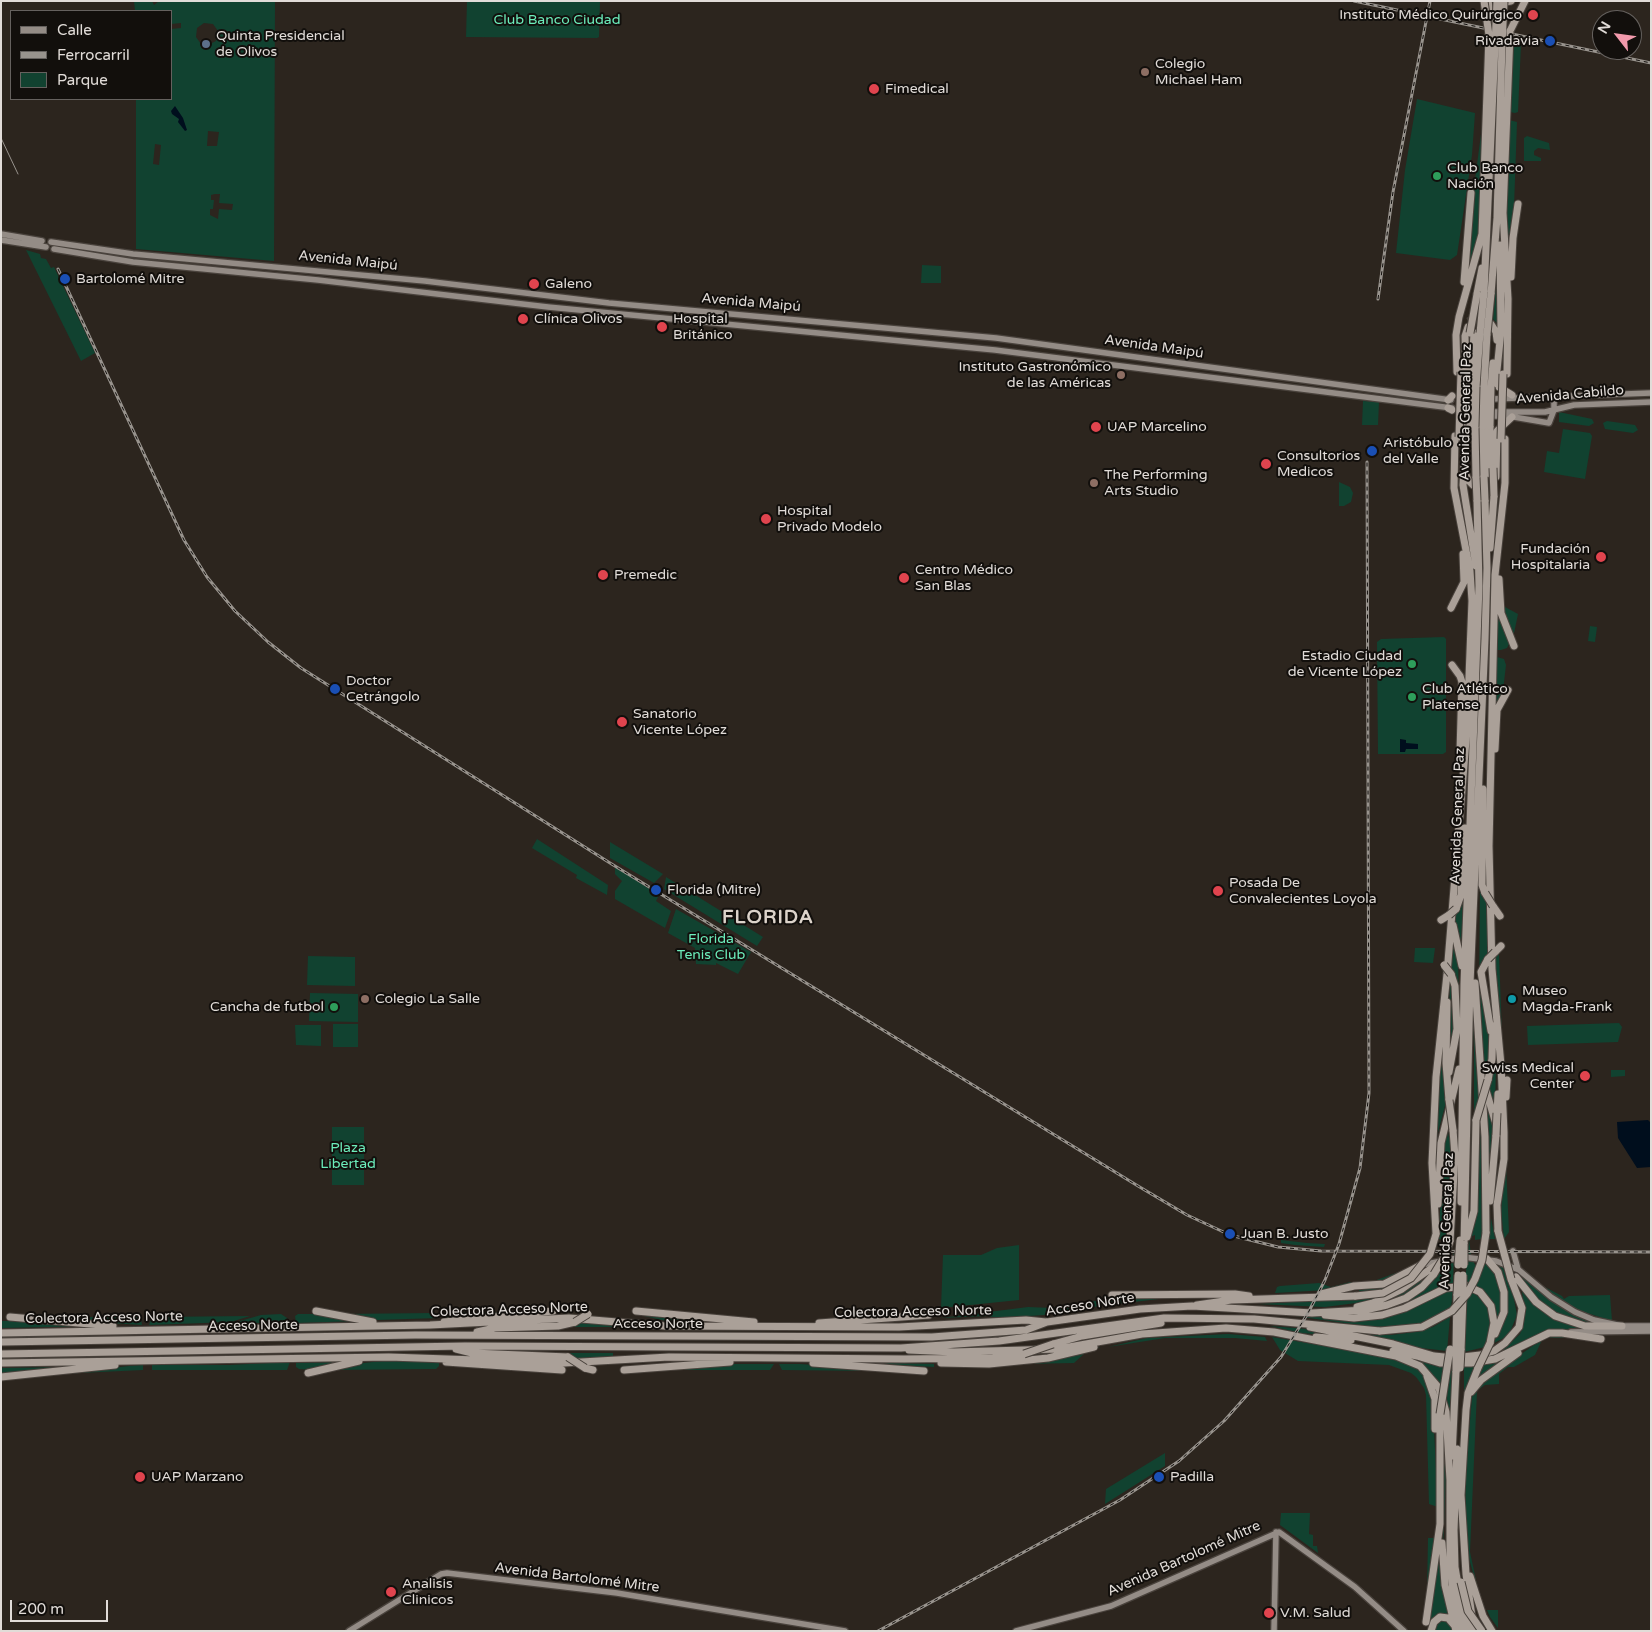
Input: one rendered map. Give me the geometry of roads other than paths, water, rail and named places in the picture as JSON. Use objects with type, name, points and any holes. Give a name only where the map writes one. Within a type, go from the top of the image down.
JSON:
[{"type":"highway","name":"Avenida General Paz","points":[[1484,1],[1490,33],[1498,107]]},
{"type":"highway","points":[[1488,1],[1491,18],[1490,33],[1494,86]]},
{"type":"highway","name":"Avenida General Paz","points":[[1482,293],[1504,44],[1497,1]]},
{"type":"highway","points":[[1497,1],[1504,3],[1507,1]]},
{"type":"highway","name":"Avenida General Paz","points":[[1469,1631],[1456,1573],[1455,1503],[1458,1371],[1456,1350],[1460,1275],[1464,1241],[1487,568],[1486,498],[1480,426],[1485,391],[1475,330],[1497,218],[1497,124],[1504,44],[1503,16],[1507,1]]},
{"type":"highway","name":"Avenida General Paz","points":[[1498,107],[1494,86],[1504,44],[1525,1]]},
{"type":"highway","points":[[1510,33],[1517,5]]},
{"type":"highway","name":"Avenida General Paz","points":[[1378,1342],[1412,1349],[1466,1354],[1500,1347],[1515,1332],[1522,1315],[1514,1278],[1505,1263],[1498,1231],[1498,1194],[1504,1160],[1501,1065],[1492,969],[1489,799],[1494,588],[1505,483],[1503,439],[1508,299],[1497,124]]},
{"type":"highway","name":"Avenida General Paz","points":[[1436,1234],[1432,1191],[1435,1094],[1449,974],[1467,728],[1472,602],[1470,571],[1454,488],[1459,372],[1456,335],[1462,301],[1481,243],[1497,124]]},
{"type":"highway","points":[[1462,301],[1469,248],[1471,193]]},
{"type":"highway","points":[[1508,299],[1518,204]]},
{"type":"highway","points":[[1497,218],[1504,296],[1505,374]]},
{"type":"highway","points":[[1500,252],[1500,336],[1496,381],[1500,388],[1513,397]]},
{"type":"highway","points":[[1464,394],[1482,293]]},
{"type":"highway","points":[[1487,568],[1492,523],[1486,498],[1480,426],[1485,391],[1497,335],[1491,322],[1498,327],[1500,336]]},
{"type":"highway","points":[[1459,372],[1462,334],[1475,330]]},
{"type":"highway","points":[[1475,330],[1485,391]]},
{"type":"highway","points":[[1485,479],[1494,432],[1498,424],[1510,418]]},
{"type":"highway","points":[[1461,420],[1466,429],[1462,477],[1472,545]]},
{"type":"highway","points":[[1457,437],[1459,489],[1480,586]]},
{"type":"highway","points":[[1462,477],[1467,486],[1500,476],[1503,439]]},
{"type":"highway","name":"Avenida General Paz","points":[[1464,1241],[1460,1181],[1464,984],[1480,586],[1486,498]]},
{"type":"highway","points":[[1451,608],[1464,582],[1460,527]]},
{"type":"highway","points":[[1499,536],[1500,607],[1514,646]]},
{"type":"highway","points":[[1452,665],[1462,682],[1461,797]]},
{"type":"highway","points":[[1489,799],[1494,764],[1497,710],[1508,690]]},
{"type":"highway","points":[[1481,756],[1484,800],[1482,885],[1500,916]]},
{"type":"highway","points":[[1441,920],[1452,913],[1461,895],[1467,810],[1472,780]]},
{"type":"highway","points":[[1452,913],[1464,984]]},
{"type":"highway","points":[[1492,1042],[1481,972],[1488,959],[1501,946]]},
{"type":"highway","points":[[1288,1322],[1380,1331],[1422,1327],[1452,1311],[1467,1294],[1476,1279],[1482,1260],[1486,1220],[1485,1137],[1473,953]]},
{"type":"highway","points":[[1441,962],[1456,986],[1457,1029],[1447,1083],[1454,1156],[1451,1233]]},
{"type":"highway","points":[[1464,1241],[1474,1211],[1476,1120],[1492,1067],[1492,969]]},
{"type":"highway","points":[[1486,1220],[1490,1206],[1496,1135],[1497,1031]]},
{"type":"highway","points":[[1192,1306],[1216,1301],[1356,1296],[1383,1293],[1411,1278],[1430,1254],[1436,1234],[1441,1143],[1457,1085],[1463,1047]]},
{"type":"highway","points":[[1478,1049],[1500,1140],[1498,1194]]},
{"type":"highway","points":[[1504,1160],[1507,1080]]},
{"type":"highway","points":[[1312,1313],[1366,1310],[1388,1305],[1414,1293],[1434,1274],[1446,1254],[1460,1181]]},
{"type":"highway","points":[[1474,1631],[1465,1558],[1461,1495],[1464,1437],[1470,1387],[1501,1321],[1505,1297],[1498,1272],[1487,1259]]},
{"type":"highway","points":[[1323,1313],[1357,1307],[1388,1296],[1414,1281],[1443,1260]]},
{"type":"highway","points":[[1308,1297],[1354,1286],[1384,1284],[1421,1265]]},
{"type":"highway","points":[[1514,1278],[1536,1302],[1555,1316],[1585,1326],[1622,1326]]},
{"type":"highway","points":[[1312,1313],[1346,1318],[1382,1314],[1405,1308],[1446,1288],[1467,1286],[1480,1292],[1491,1306],[1494,1323],[1490,1343]]},
{"type":"highway","points":[[1112,1296],[1235,1294],[1266,1299]]},
{"type":"highway","points":[[1456,1629],[1444,1573],[1440,1524],[1440,1414],[1456,1350],[1459,1294]]},
{"type":"highway","name":"Acceso Norte","points":[[1,1342],[459,1335],[932,1337],[1026,1330],[1047,1322],[1140,1309],[1192,1306],[1312,1313]]},
{"type":"highway","points":[[316,1311],[366,1322],[413,1326]]},
{"type":"highway","points":[[430,1326],[459,1319],[553,1311]]},
{"type":"highway","points":[[636,1311],[753,1322],[774,1327]]},
{"type":"highway","points":[[459,1335],[495,1328],[562,1326],[576,1322],[590,1313]]},
{"type":"highway","points":[[785,1327],[929,1315]]},
{"type":"highway","points":[[10,1317],[143,1330]]},
{"type":"highway","name":"Colectora Acceso Norte","points":[[1,1332],[430,1326],[579,1318],[665,1326],[774,1327],[900,1327],[1026,1320],[1047,1322]]},
{"type":"highway","points":[[1,1363],[390,1356],[553,1364],[669,1356],[775,1359],[993,1358],[1024,1354],[1053,1344],[1094,1334],[1188,1318]]},
{"type":"highway","name":"Acceso Norte","points":[[1,1354],[446,1346],[901,1348],[999,1341],[1133,1322],[1188,1318],[1288,1322]]},
{"type":"highway","points":[[1288,1322],[1378,1342]]},
{"type":"highway","points":[[901,1348],[920,1352],[1058,1349],[1173,1330],[1226,1328],[1264,1330],[1401,1357],[1420,1366],[1437,1384],[1445,1402],[1450,1480]]},
{"type":"highway","points":[[1348,1347],[1394,1351],[1442,1361],[1464,1360],[1510,1353],[1549,1333],[1602,1339]]},
{"type":"highway","points":[[1296,1336],[1378,1342]]},
{"type":"highway","points":[[904,1359],[961,1364],[1048,1358],[1090,1348],[1114,1339]]},
{"type":"highway","points":[[1468,1402],[1472,1391],[1481,1380],[1537,1339]]},
{"type":"highway","points":[[446,1346],[472,1353],[568,1357],[585,1368],[593,1370]]},
{"type":"highway","points":[[308,1372],[348,1362],[390,1356]]},
{"type":"highway","points":[[416,1357],[463,1364],[562,1370]]},
{"type":"highway","points":[[624,1370],[775,1359],[924,1371]]},
{"type":"highway","points":[[1,1377],[145,1361]]},
{"type":"highway","points":[[1420,1366],[1431,1384],[1435,1399],[1436,1445],[1440,1485]]},
{"type":"highway","name":"Avenida General Paz","points":[[1458,1371],[1450,1480],[1450,1566],[1454,1598],[1463,1631]]},
{"type":"highway","points":[[1455,1503],[1461,1582],[1468,1611],[1482,1631]]},
{"type":"highway","points":[[1426,1622],[1440,1524]]},
{"type":"highway","points":[[1465,1558],[1483,1616],[1492,1631]]},
{"type":"highway","points":[[1431,1631],[1434,1622],[1441,1617],[1448,1618],[1456,1629]]},
{"type":"main road","points":[[1,234],[40,243],[46,247]]},
{"type":"main road","points":[[1,240],[26,244],[40,243]]},
{"type":"main road","name":"Avenida Maipú","points":[[50,242],[133,254],[429,281],[600,302],[996,338],[1451,403],[995,350],[545,307],[327,281],[133,262],[54,249]]},
{"type":"main road","name":"Avenida Cabildo","points":[[1485,391],[1513,397]]},
{"type":"main road","name":"Avenida Cabildo","points":[[1485,391],[1501,399],[1513,397],[1651,393]]},
{"type":"main road","points":[[1554,396],[1554,410]]},
{"type":"main road","name":"Avenida Cabildo","points":[[1554,410],[1549,423],[1491,414],[1651,402]]},
{"type":"main road","points":[[1461,410],[1468,412]]},
{"type":"main road","points":[[1505,1263],[1513,1251],[1515,1262],[1520,1270]]},
{"type":"main road","points":[[1421,1265],[1463,1257],[1505,1263],[1520,1270],[1545,1294],[1569,1309],[1594,1320],[1622,1326],[1651,1326]]},
{"type":"main road","points":[[1562,1333],[1651,1331]]},
{"type":"main road","points":[[1274,1631],[1276,1532]]},
{"type":"main road","name":"Avenida Bartolomé Mitre","points":[[1016,1631],[1111,1606],[1276,1532],[1285,1534],[1355,1586],[1402,1631]]},
{"type":"main road","name":"Avenida Bartolomé Mitre","points":[[349,1631],[441,1574],[447,1573],[617,1593],[817,1628],[824,1631]]},
{"type":"main road","name":"Avenida Bartolomé Mitre","points":[[817,1628],[823,1627],[845,1631]]},
{"type":"water","points":[[175,106],[183,118],[187,130],[185,131],[178,122],[179,119],[172,114],[171,111]]},
{"type":"water","points":[[1400,739],[1406,740],[1406,743],[1418,744],[1418,749],[1406,749],[1405,752],[1400,752]]},
{"type":"water","points":[[1648,1120],[1650,1122],[1651,1167],[1637,1168],[1618,1138],[1617,1122]]},
{"type":"tunnel","points":[[1468,321],[1477,316],[1486,317]]},
{"type":"tram line","points":[[1,138],[18,174]]},
{"type":"railway","points":[[1354,1],[1651,63]]},
{"type":"railway","points":[[1378,299],[1393,192],[1430,1]]},
{"type":"railway","points":[[58,269],[184,540],[207,577],[235,611],[268,642],[301,668],[610,863],[1138,1186],[1187,1215],[1230,1235],[1278,1247],[1321,1251],[1651,1252]]},
{"type":"railway","points":[[878,1631],[1120,1500],[1179,1461],[1224,1421],[1281,1357],[1308,1313],[1325,1280],[1339,1244],[1360,1168],[1369,1093],[1367,462]]},
{"type":"place","name":"Instituto Médico Quirúrgico","points":[[1533,15]]},
{"type":"place","name":"Rivadavia","points":[[1550,41]]},
{"type":"place","name":"Quinta Presidencial de Olivos","points":[[206,44]]},
{"type":"place","name":"Colegio Michael Ham","points":[[1145,72]]},
{"type":"place","name":"Fimedical","points":[[874,89]]},
{"type":"place","name":"Club Banco Nación","points":[[1437,176]]},
{"type":"place","name":"Bartolomé Mitre","points":[[65,279]]},
{"type":"place","name":"Galeno","points":[[534,284]]},
{"type":"place","name":"Clínica Olivos","points":[[523,319]]},
{"type":"place","name":"Hospital Británico","points":[[662,327]]},
{"type":"place","name":"Instituto Gastronómico de las Américas","points":[[1121,375]]},
{"type":"place","name":"UAP Marcelino","points":[[1096,427]]},
{"type":"place","name":"Aristóbulo del Valle","points":[[1372,451]]},
{"type":"place","name":"Consultorios Medicos","points":[[1266,464]]},
{"type":"place","name":"The Performing Arts Studio","points":[[1094,483]]},
{"type":"place","name":"Hospital Privado Modelo","points":[[766,519]]},
{"type":"place","name":"Fundación Hospitalaria","points":[[1601,557]]},
{"type":"place","name":"Premedic","points":[[603,575]]},
{"type":"place","name":"Centro Médico San Blas","points":[[904,578]]},
{"type":"place","name":"Estadio Ciudad de Vicente López","points":[[1412,664]]},
{"type":"place","name":"Doctor Cetrángolo","points":[[335,689]]},
{"type":"place","name":"Club Atlético Platense","points":[[1412,697]]},
{"type":"place","name":"Sanatorio Vicente López","points":[[622,722]]},
{"type":"place","name":"Florida (Mitre)","points":[[656,890]]},
{"type":"place","name":"Posada De Convalecientes Loyola","points":[[1218,891]]},
{"type":"place","name":"Colegio La Salle","points":[[365,999]]},
{"type":"place","name":"Museo Magda-Frank","points":[[1512,999]]},
{"type":"place","name":"Cancha de futbol","points":[[334,1007]]},
{"type":"place","name":"Swiss Medical Center","points":[[1585,1076]]},
{"type":"place","name":"Juan B. Justo","points":[[1230,1234]]},
{"type":"place","name":"UAP Marzano","points":[[140,1477]]},
{"type":"place","name":"Padilla","points":[[1159,1477]]},
{"type":"place","name":"Analisis Clinicos","points":[[391,1592]]},
{"type":"place","name":"V.M. Salud","points":[[1269,1613]]},
{"type":"district","name":"FLORIDA","points":[[768,918]]},
{"type":"park label","name":"Club Banco Ciudad","points":[[557,20]]},
{"type":"park label","name":"Florida Tenis Club","points":[[711,948]]},
{"type":"park label","name":"Plaza Libertad","points":[[348,1156]]}]
